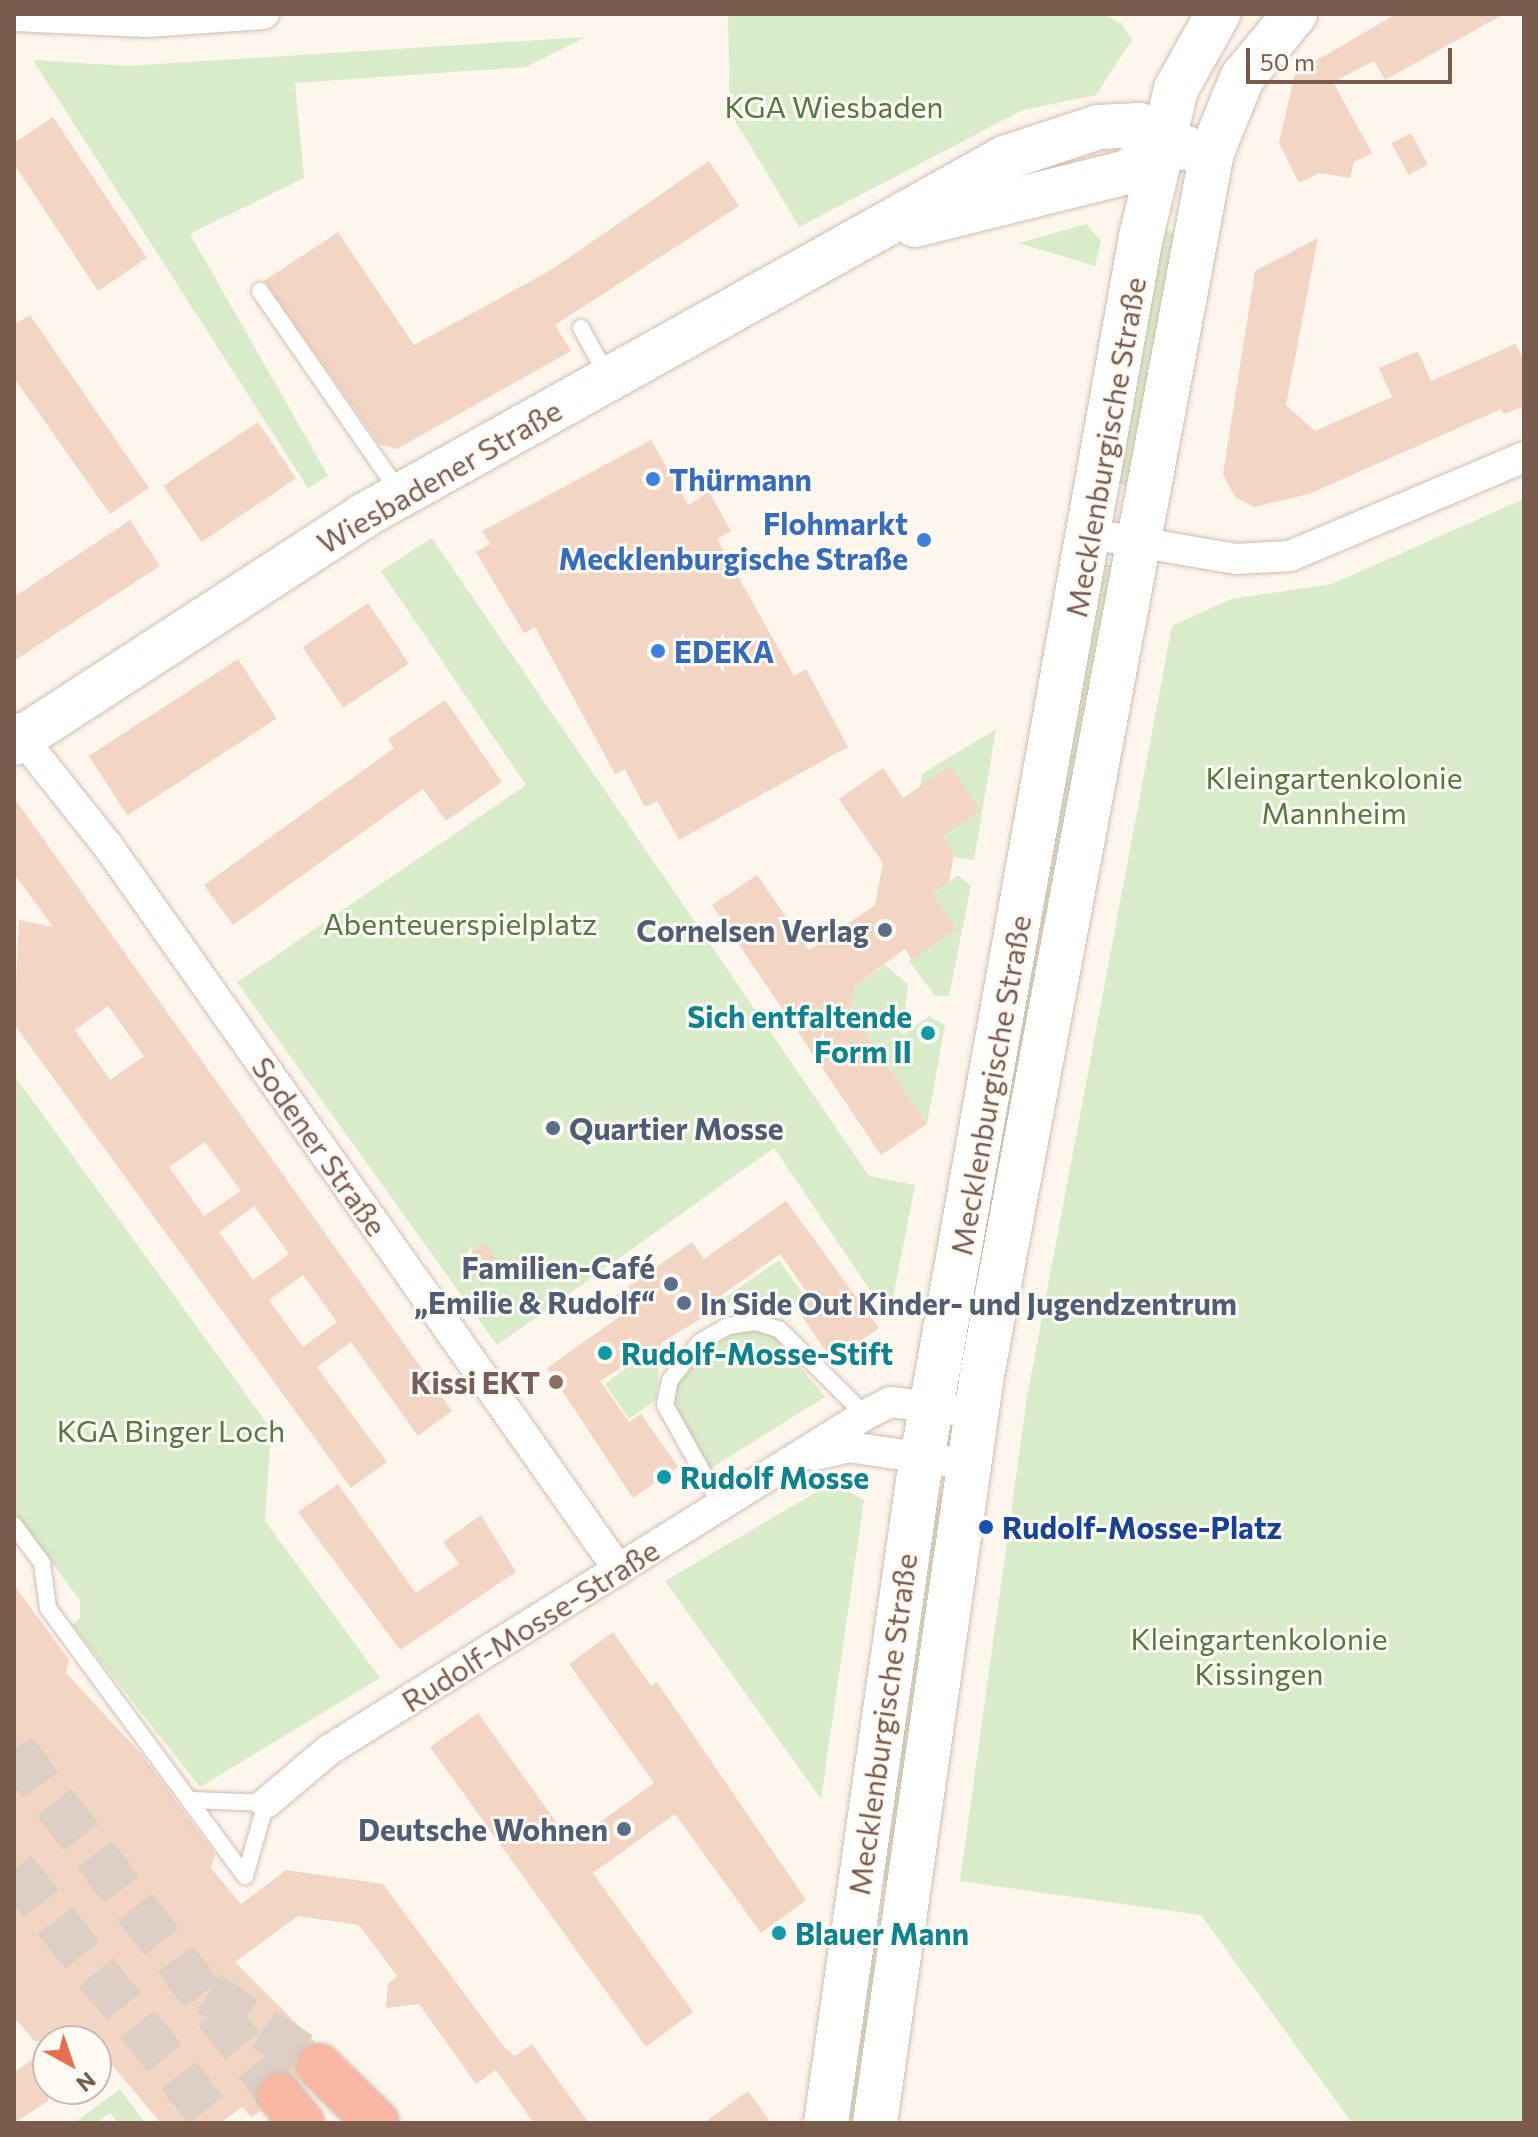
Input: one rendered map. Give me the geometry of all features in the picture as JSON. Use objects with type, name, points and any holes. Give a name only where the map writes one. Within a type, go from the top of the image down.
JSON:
[{"type":"highway","points":[[319,2066],[377,2123]]},
{"type":"main road","name":"Mecklenburgische Straße","points":[[826,2123],[923,1456],[1159,145],[1190,56],[1218,14]]},
{"type":"main road","name":"Mecklenburgische Straße","points":[[875,2123],[978,1413],[1135,543],[1212,152],[1242,78],[1295,14]]},
{"type":"main road","points":[[1159,145],[1212,152]]},
{"type":"main road","name":"Wiesbadener Straße","points":[[17,736],[401,494],[878,235],[1128,172],[1159,145]]},
{"type":"street","points":[[23,16],[146,22],[264,14]]},
{"type":"street","points":[[1091,534],[1236,559],[1290,556],[1524,457]]},
{"type":"street","name":"Sodener Straße","points":[[17,736],[108,846],[619,1570]]},
{"type":"street","name":"Rudolf-Mosse-Straße","points":[[266,1803],[329,1750],[865,1415],[891,1402],[978,1413]]},
{"type":"street","name":"Rudolf-Mosse-Straße","points":[[801,1457],[849,1447],[972,1465]]},
{"type":"lane","points":[[260,291],[401,494]]},
{"type":"lane","points":[[581,328],[609,381]]},
{"type":"lane","points":[[722,1507],[665,1405],[670,1380],[700,1342],[728,1326],[756,1322],[780,1330],[865,1415]]},
{"type":"lane","points":[[14,1525],[42,1563],[48,1608],[245,1876],[266,1803],[192,1800]]},
{"type":"lane","points":[[857,1904],[903,1916]]},
{"type":"green space","name":"KGA Wiesbaden","points":[[728,14],[1103,14],[1122,24],[1132,40],[1096,95],[1023,110],[799,227],[730,112]]},
{"type":"green space","points":[[586,37],[526,67],[295,83],[304,178],[190,234],[328,476],[308,488],[33,60],[126,66]]},
{"type":"green space","points":[[1086,224],[1101,241],[1095,266],[1019,243]]},
{"type":"green space","points":[[1162,230],[1178,233],[1133,487],[1117,484]]},
{"type":"green space","name":"Kleingartenkolonie Kissingen","points":[[1524,499],[1524,2123],[1352,2123],[1201,1915],[960,1881],[1027,1397],[1172,626],[1231,599],[1332,584]]},
{"type":"green space","name":"Abenteuerspielplatz","points":[[432,538],[869,1176],[915,1185],[889,1318],[774,1148],[497,1345],[237,982],[526,785],[381,571]]},
{"type":"green space","points":[[1104,564],[1113,566],[971,1360],[957,1358]]},
{"type":"green space","points":[[996,729],[974,860],[953,857],[943,836],[980,811],[950,766],[920,787],[922,774]]},
{"type":"green space","points":[[958,875],[971,886],[949,996],[935,996],[909,961],[955,928],[932,894]]},
{"type":"green space","points":[[885,965],[908,984],[905,1011],[892,1022],[903,1035],[929,1016],[945,1025],[927,1124],[850,1010],[855,986]]},
{"type":"green space","name":"KGA Binger Loch","points":[[14,1075],[271,1429],[265,1521],[380,1678],[200,1787],[72,1625],[80,1618],[80,1600],[14,1513]]},
{"type":"green space","points":[[779,1260],[805,1297],[781,1315],[720,1301]]},
{"type":"green space","points":[[750,1329],[772,1333],[825,1397],[708,1470],[674,1407],[673,1390],[681,1372],[731,1334]]},
{"type":"green space","points":[[661,1342],[656,1400],[629,1419],[605,1384]]},
{"type":"green space","points":[[832,1483],[864,1500],[821,1799],[665,1581]]},
{"type":"green space","points":[[935,1493],[949,1495],[890,1880],[879,1879]]},
{"type":"green space","points":[[871,1935],[883,1937],[853,2123],[841,2123]]},
{"type":"green space","points":[[120,2089],[145,2123],[118,2123],[110,2113],[97,2123],[74,2123],[98,2105],[112,2105],[112,2095]]},
{"type":"building","points":[[1396,14],[1504,14],[1385,80],[1374,61],[1333,82],[1372,153],[1354,162],[1350,178],[1319,173],[1299,183],[1279,143],[1295,73]]},
{"type":"building","points":[[53,117],[147,258],[98,291],[14,164],[14,143]]},
{"type":"building","points":[[1411,133],[1428,165],[1408,175],[1392,143]]},
{"type":"building","points":[[709,161],[739,206],[555,325],[571,351],[397,449],[380,445],[264,281],[338,232],[414,345],[551,270]]},
{"type":"building","points":[[1318,238],[1286,405],[1315,431],[1392,397],[1379,368],[1418,351],[1431,381],[1515,344],[1524,359],[1524,406],[1504,414],[1501,409],[1309,494],[1254,507],[1235,497],[1223,474],[1255,271]]},
{"type":"building","points":[[30,315],[149,488],[110,514],[14,378],[14,325]]},
{"type":"building","points":[[258,422],[296,478],[202,542],[163,486]]},
{"type":"building","name":"EDEKA","points":[[651,440],[688,505],[709,492],[731,531],[717,539],[794,676],[806,669],[848,747],[679,840],[657,801],[645,807],[625,769],[615,774],[535,627],[524,633],[476,552],[490,544],[482,531]]},
{"type":"building","points":[[130,520],[160,566],[14,661],[14,597]]},
{"type":"building","points":[[368,603],[409,664],[343,708],[303,647]]},
{"type":"building","points":[[238,659],[277,719],[127,815],[89,756]]},
{"type":"building","points":[[445,700],[502,782],[446,821],[423,789],[233,925],[204,885],[394,748],[388,739]]},
{"type":"building","points":[[950,766],[981,811],[943,836],[954,853],[949,882],[932,894],[956,928],[912,960],[905,949],[855,986],[850,1010],[927,1124],[881,1155],[712,905],[757,875],[809,950],[875,905],[883,863],[839,799],[883,768],[903,798]]},
{"type":"building","points":[[14,798],[452,1411],[418,1436],[351,1342],[317,1367],[387,1462],[351,1488],[14,1024],[19,920],[53,927],[14,874]],"holes":[[[108,1006],[144,1056],[110,1080],[75,1030]],[[205,1142],[241,1191],[204,1216],[169,1167]],[[254,1206],[289,1254],[253,1280],[219,1232]],[[303,1275],[337,1322],[303,1347],[269,1300]]]},
{"type":"building","name":"Rudolf-Mosse-Stift","points":[[786,1201],[879,1328],[833,1361],[796,1308],[811,1298],[780,1254],[716,1299],[721,1306],[600,1381],[629,1422],[641,1414],[678,1467],[633,1498],[547,1368],[626,1312],[615,1296],[692,1242],[704,1259]]},
{"type":"building","points":[[485,1243],[504,1269],[482,1285],[463,1259]]},
{"type":"building","points":[[338,1484],[416,1593],[459,1564],[443,1542],[481,1515],[516,1572],[400,1650],[298,1512]]},
{"type":"building","points":[[14,1585],[69,1660],[66,1673],[142,1755],[215,1854],[211,1868],[241,1904],[286,1870],[383,1884],[504,2047],[515,2056],[532,2044],[589,2123],[534,2123],[496,2070],[476,2084],[419,2004],[386,2008],[388,1984],[397,1976],[359,1925],[298,1916],[235,1962],[315,2042],[295,2059],[299,2080],[277,2071],[264,2077],[256,2088],[260,2111],[252,2117],[242,2107],[220,2123],[161,2123],[112,2065],[112,2025],[32,2025],[32,2039],[14,2017]]},
{"type":"building","points":[[613,1632],[651,1686],[657,1682],[806,1900],[761,1933],[675,1814],[593,1873],[693,2012],[646,2047],[430,1747],[478,1713],[571,1843],[654,1783],[569,1664]]},
{"type":"building","points":[[32,2060],[32,2105],[42,2105],[14,2123],[14,2073]]},
{"type":"building","points":[[748,2091],[771,2123],[704,2123]]},
{"type":"tunnel","points":[[14,1750],[280,2096]]},
{"type":"tunnel","points":[[14,1869],[216,2123]]},
{"type":"tunnel","points":[[209,1993],[319,2066]]},
{"type":"place","name":"Thürmann","points":[[653,479]]},
{"type":"place","name":"Flohmarkt Mecklenburgische Straße","points":[[924,540]]},
{"type":"place","name":"EDEKA","points":[[658,651]]},
{"type":"place","name":"Cornelsen Verlag","points":[[885,930]]},
{"type":"place","name":"Sich entfaltende Form II","points":[[928,1033]]},
{"type":"place","name":"Quartier Mosse","points":[[553,1128]]},
{"type":"place","name":"Familien-Café „Emilie & Rudolf“","points":[[671,1284]]},
{"type":"place","name":"In Side Out Kinder- und Jugendzentrum","points":[[684,1303]]},
{"type":"place","name":"Rudolf-Mosse-Stift","points":[[605,1353]]},
{"type":"place","name":"Kissi EKT","points":[[556,1382]]},
{"type":"place","name":"Rudolf Mosse","points":[[664,1477]]},
{"type":"place","name":"Rudolf-Mosse-Platz","points":[[986,1527]]},
{"type":"place","name":"Deutsche Wohnen","points":[[624,1829]]},
{"type":"place","name":"Blauer Mann","points":[[779,1933]]},
{"type":"park label","name":"Kleingartenkolonie Mannheim","points":[[1334,794]]}]
